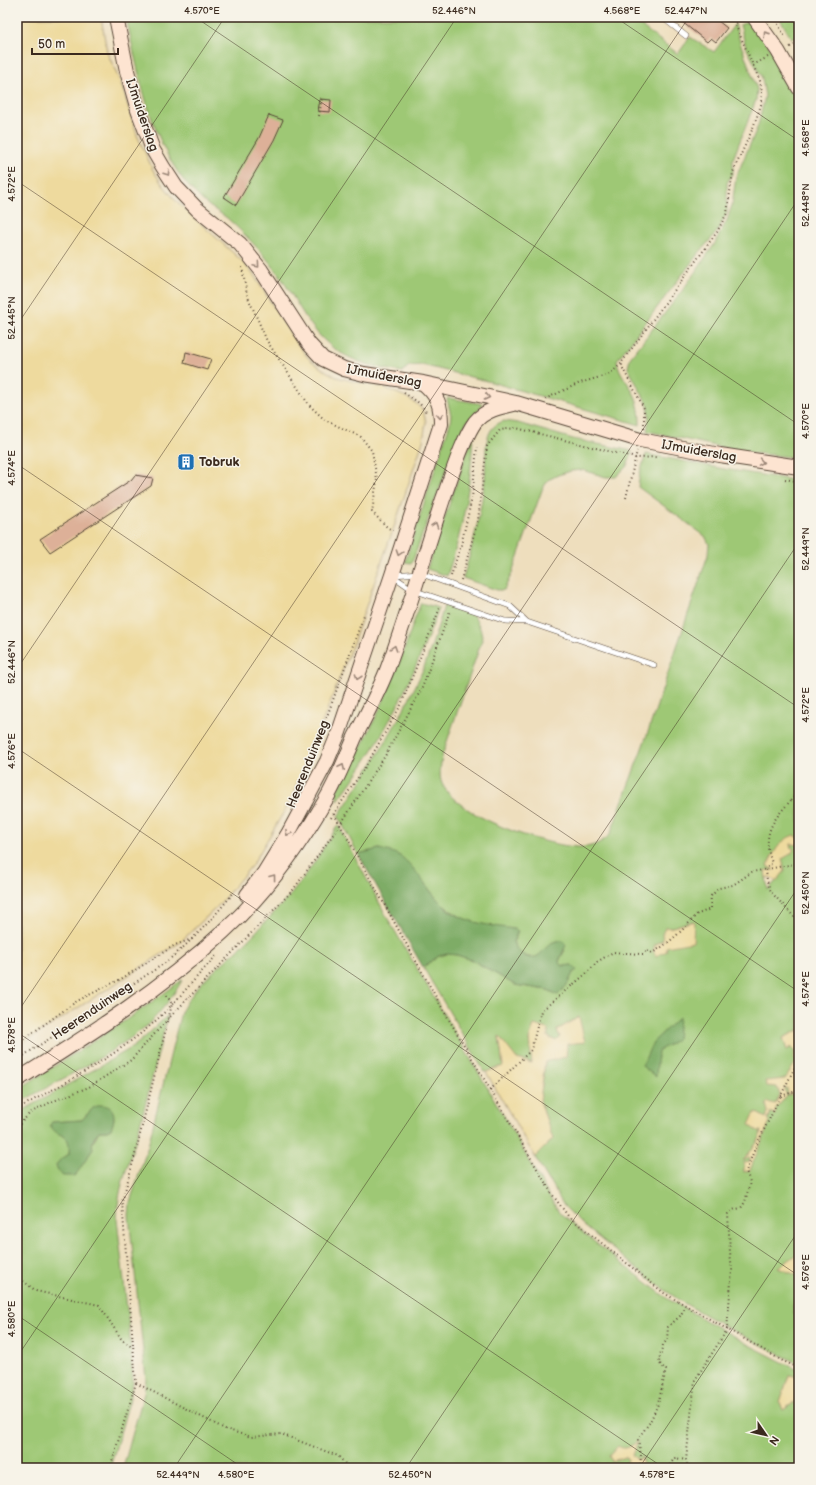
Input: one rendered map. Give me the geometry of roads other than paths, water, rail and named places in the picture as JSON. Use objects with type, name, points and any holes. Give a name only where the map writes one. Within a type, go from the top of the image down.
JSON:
[{"type":"street","name":"IJmuiderslag","points":[[116,17],[127,71],[138,110],[153,150],[176,187],[198,209],[240,244],[262,270],[309,344],[323,359],[344,369],[364,374],[423,383],[516,403],[640,440],[799,467]]},
{"type":"street","points":[[754,17],[782,46],[797,83]]},
{"type":"street","name":"Heerenduinweg","points":[[186,964],[219,928],[254,886],[277,853],[309,795],[339,732],[441,424],[439,403],[433,391],[423,383]]},
{"type":"street","name":"Heerenduinweg","points":[[17,1080],[96,1031],[161,985],[224,931],[270,882],[300,841],[326,799],[386,672],[451,477],[469,432],[476,421],[485,413],[516,403]]},
{"type":"lane","points":[[662,17],[686,36]]},
{"type":"lane","points":[[392,575],[419,573],[510,606],[527,622]]},
{"type":"lane","points":[[392,575],[413,590],[505,621],[527,622],[654,665]]},
{"type":"place","name":"Tobruk","points":[[186,462]]}]
